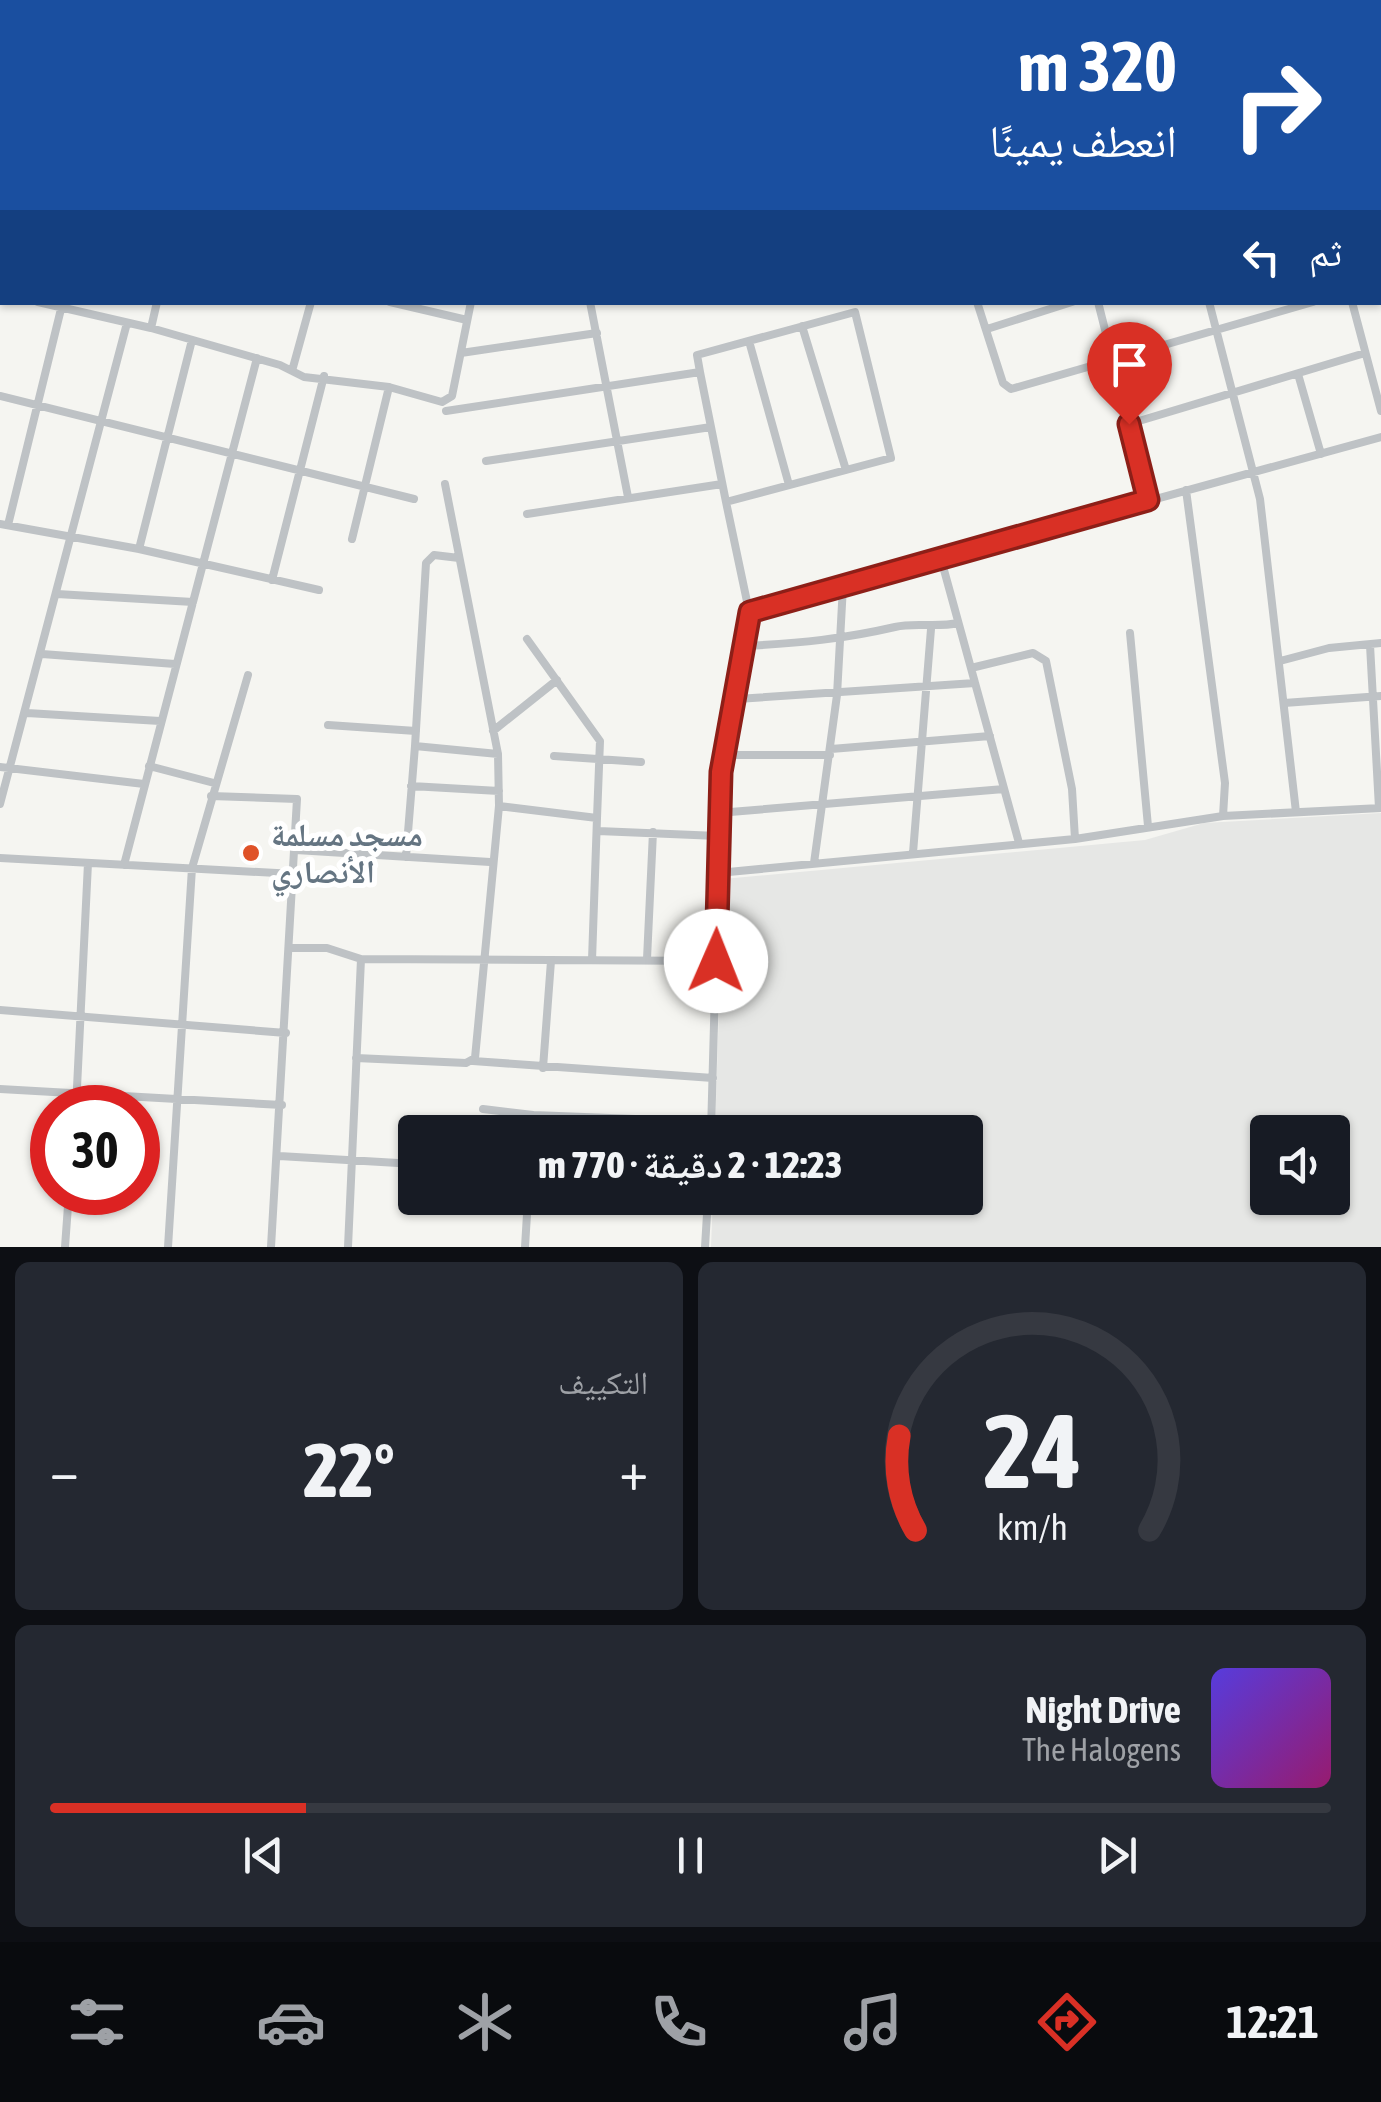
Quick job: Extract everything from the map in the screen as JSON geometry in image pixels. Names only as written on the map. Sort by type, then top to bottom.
[{"type":"street","points":[[48,305],[257,358],[304,377],[324,376],[448,401],[470,305]]},
{"type":"street","points":[[150,328],[155,305]]},
{"type":"street","points":[[292,371],[310,305]]},
{"type":"street","points":[[591,305],[628,497]]},
{"type":"street","points":[[977,305],[1001,379],[1009,389],[1304,305]]},
{"type":"street","points":[[987,329],[1063,305]]},
{"type":"street","points":[[1099,305],[1148,500]]},
{"type":"street","points":[[1209,305],[1255,472],[1296,812]]},
{"type":"street","points":[[1353,305],[1381,411]]},
{"type":"street","points":[[425,306],[467,320]]},
{"type":"street","points":[[61,309],[4,524],[139,549],[318,590]]},
{"type":"street","points":[[712,1115],[718,813],[724,754],[750,612],[722,484],[696,355],[855,312],[891,458],[726,502]]},
{"type":"street","points":[[0,804],[126,323]]},
{"type":"street","points":[[802,326],[846,470]]},
{"type":"street","points":[[460,353],[596,333]]},
{"type":"street","points":[[139,549],[192,340]]},
{"type":"street","points":[[749,341],[789,485]]},
{"type":"street","points":[[1129,424],[1365,353]]},
{"type":"street","points":[[124,865],[257,358]]},
{"type":"street","points":[[446,411],[700,372]]},
{"type":"street","points":[[1298,374],[1321,454]]},
{"type":"street","points":[[272,580],[324,376]]},
{"type":"street","points":[[352,539],[389,387]]},
{"type":"street","points":[[0,396],[414,500]]},
{"type":"street","points":[[486,461],[711,427]]},
{"type":"street","points":[[750,612],[1381,438]]},
{"type":"street","points":[[445,484],[498,754],[499,806],[490,862],[493,895],[477,1050],[471,1061]]},
{"type":"street","points":[[527,514],[722,484]]},
{"type":"street","points":[[1186,490],[1225,783],[1223,816]]},
{"type":"street","points":[[406,857],[426,563],[434,555],[459,558]]},
{"type":"street","points":[[941,559],[1019,843]]},
{"type":"street","points":[[814,863],[837,695],[843,586]]},
{"type":"street","points":[[57,594],[193,602]]},
{"type":"street","points":[[746,646],[839,640],[902,626],[931,629],[958,622]]},
{"type":"street","points":[[914,853],[931,629]]},
{"type":"street","points":[[1130,633],[1148,826]]},
{"type":"street","points":[[527,639],[600,741],[592,960]]},
{"type":"street","points":[[1280,661],[1329,648],[1381,643]]},
{"type":"street","points":[[718,873],[1076,838],[1223,816],[1380,808],[1378,696],[1370,645]]},
{"type":"street","points":[[42,654],[175,664]]},
{"type":"street","points":[[971,668],[1032,654],[1046,661],[1067,757],[1076,838]]},
{"type":"street","points":[[168,1247],[192,868],[248,675]]},
{"type":"street","points":[[493,731],[557,680]]},
{"type":"street","points":[[736,700],[975,683]]},
{"type":"street","points":[[1284,703],[1378,696]]},
{"type":"street","points":[[26,713],[160,721]]},
{"type":"street","points":[[328,725],[416,731]]},
{"type":"street","points":[[724,754],[831,752],[990,736]]},
{"type":"street","points":[[415,746],[498,754]]},
{"type":"street","points":[[554,756],[641,762]]},
{"type":"street","points":[[148,766],[214,783]]},
{"type":"street","points":[[0,767],[144,784]]},
{"type":"street","points":[[411,786],[499,791]]},
{"type":"street","points":[[718,813],[1004,789]]},
{"type":"street","points":[[211,796],[297,799],[292,948],[271,1247]]},
{"type":"street","points":[[499,806],[597,818]]},
{"type":"street","points":[[598,831],[718,836]]},
{"type":"street","points":[[647,959],[652,832]]},
{"type":"street","points":[[296,850],[490,862]]},
{"type":"street","points":[[0,858],[295,874]]},
{"type":"street","points":[[77,1085],[88,863]]},
{"type":"street","points":[[292,948],[327,948],[361,959],[716,961]]},
{"type":"street","points":[[348,1247],[361,959]]},
{"type":"street","points":[[543,1068],[552,961]]},
{"type":"street","points":[[0,1010],[286,1033]]},
{"type":"street","points":[[356,1058],[471,1061],[712,1078]]},
{"type":"street","points":[[0,1088],[30,1090]]},
{"type":"street","points":[[160,1095],[282,1105]]},
{"type":"street","points":[[483,1109],[555,1115]]},
{"type":"street","points":[[279,1156],[398,1163]]},
{"type":"street","points":[[65,1247],[67,1215]]},
{"type":"street","points":[[525,1247],[527,1215]]},
{"type":"street","points":[[705,1247],[707,1215]]},
{"type":"shaded area","points":[[1381,813],[1381,1247],[711,1247],[712,1215],[983,1215],[983,1115],[716,1115],[723,879],[1145,840],[1204,823]]},
{"type":"place","name":"مسجد مسلمة الأنصاري","points":[[251,853]]},
{"type":"route","points":[[716,961],[721,772],[750,612],[1148,500],[1129,424]]}]
